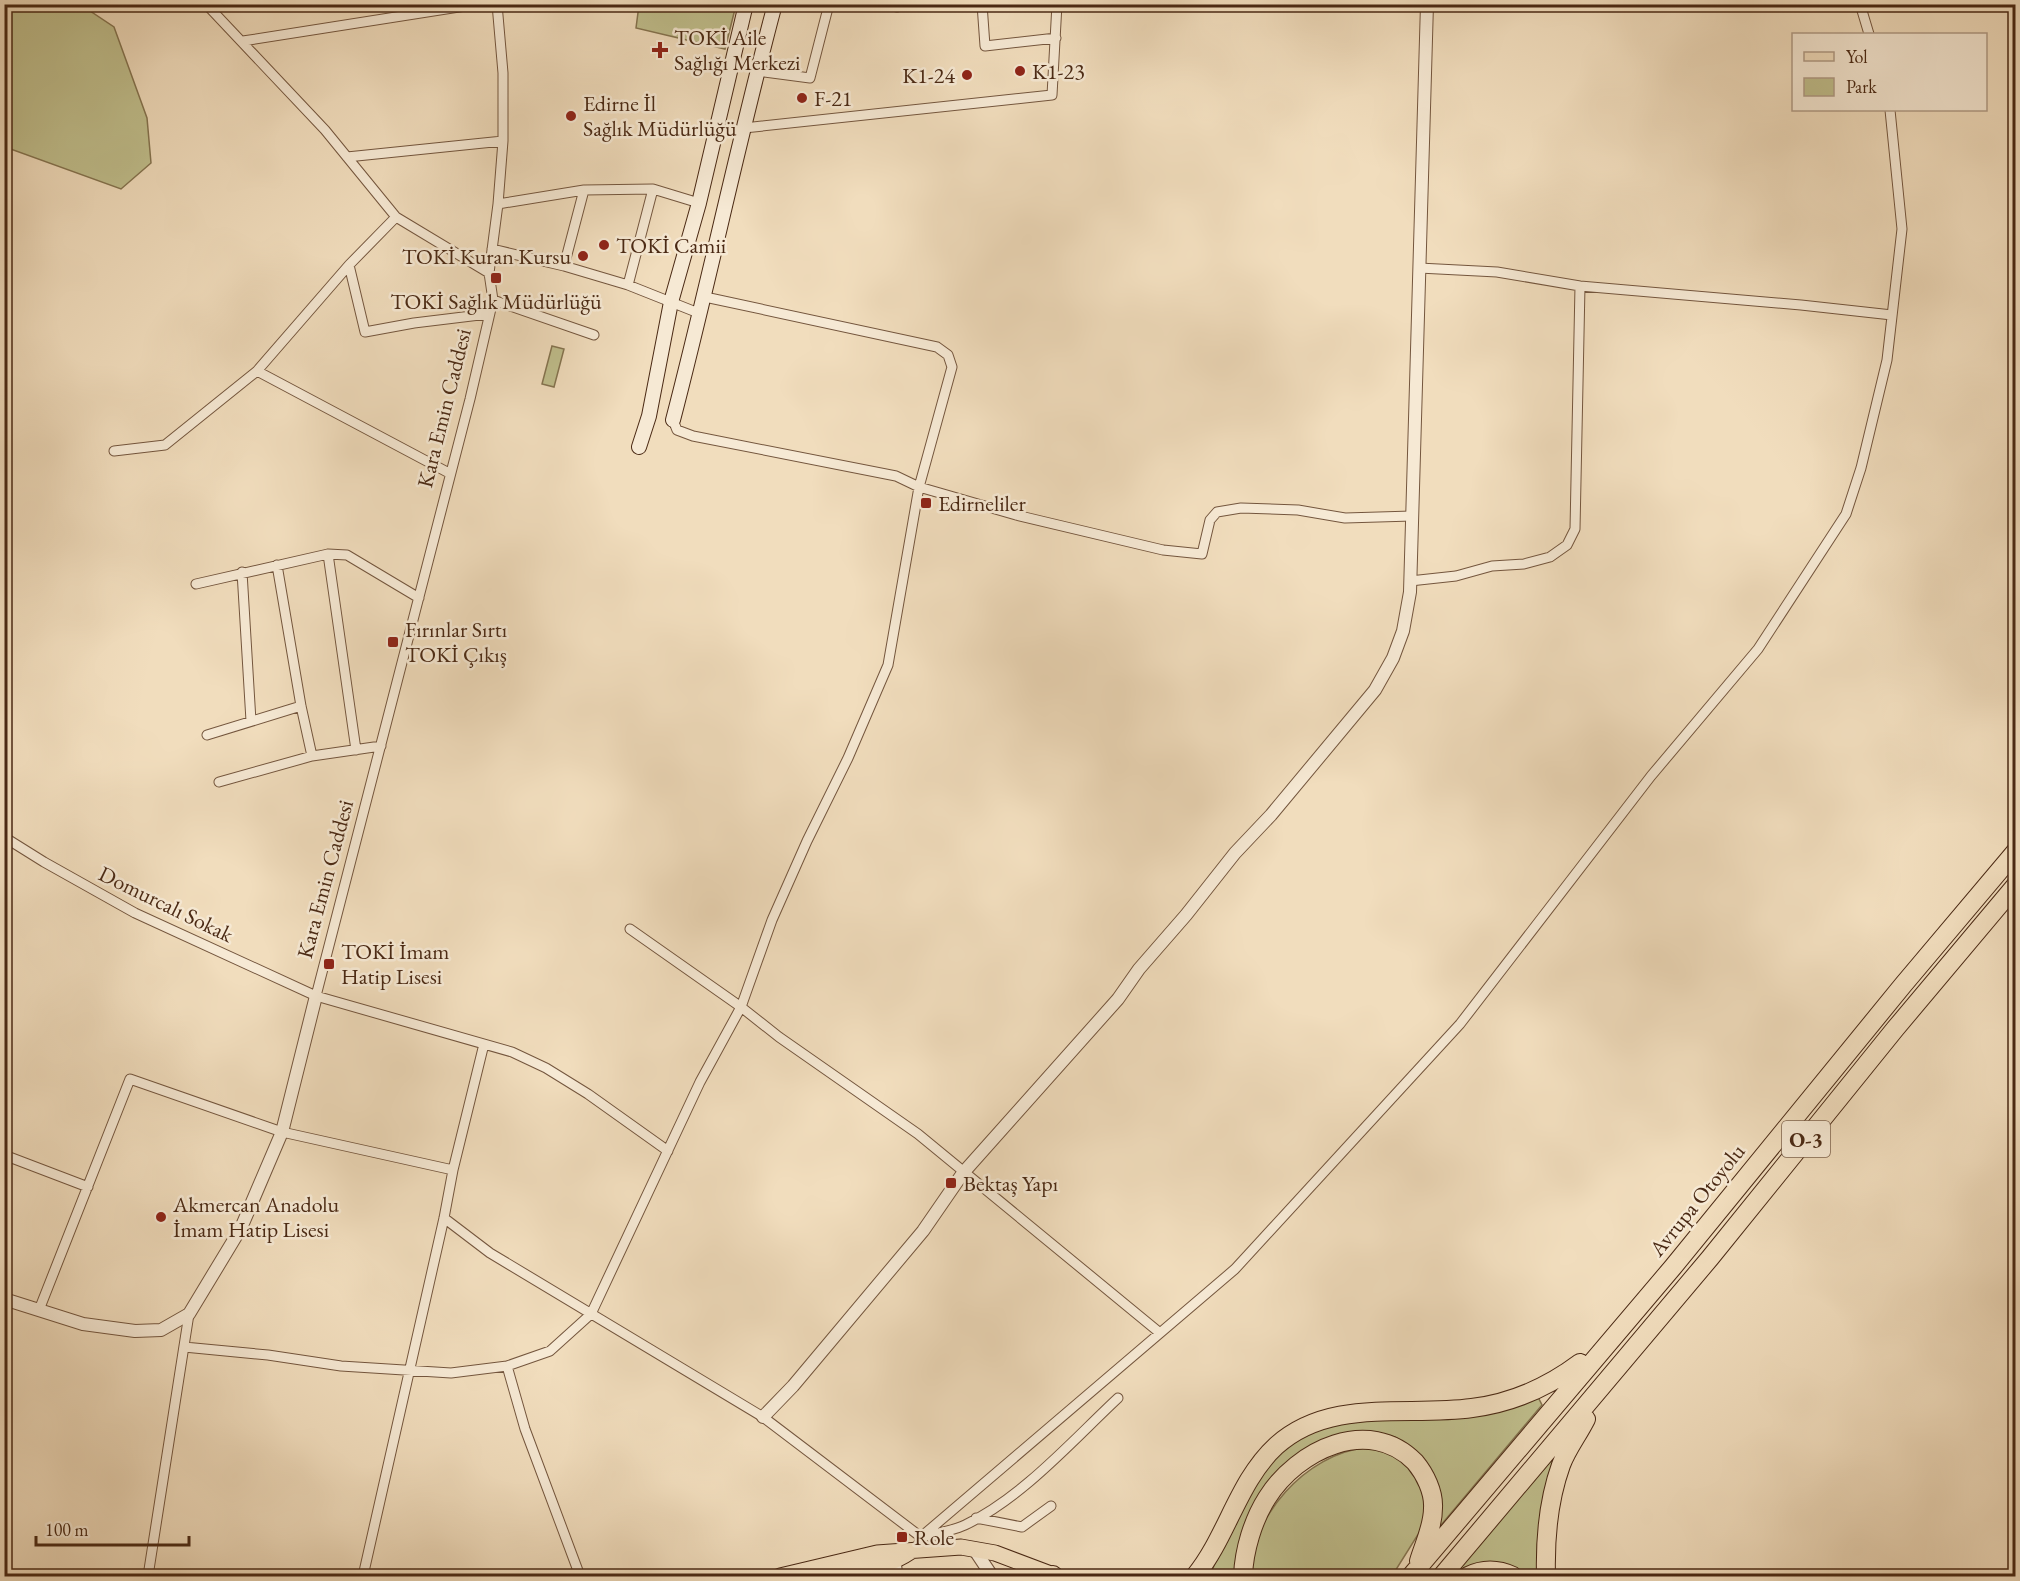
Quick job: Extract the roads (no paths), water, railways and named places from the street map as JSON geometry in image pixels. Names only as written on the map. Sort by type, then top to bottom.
[{"type":"highway","name":"Avrupa Otoyolu","points":[[1413,1574],[1673,1267],[1903,985],[2016,851]]},
{"type":"highway","name":"Avrupa Otoyolu","points":[[1442,1576],[1597,1393],[2016,885]]},
{"type":"highway","points":[[1206,1576],[1213,1551],[1251,1477],[1277,1445],[1296,1432],[1319,1421],[1357,1412],[1453,1410],[1495,1404],[1548,1385],[1612,1337]]},
{"type":"highway","points":[[1546,1576],[1547,1531],[1556,1482],[1569,1448],[1591,1410],[1597,1393]]},
{"type":"highway","points":[[1243,1576],[1246,1554],[1258,1515],[1267,1498],[1284,1476],[1314,1454],[1327,1448],[1368,1438],[1387,1443],[1409,1456],[1419,1467],[1432,1494],[1434,1507],[1431,1522],[1413,1574]]},
{"type":"highway","points":[[1195,1576],[1213,1551]]},
{"type":"highway","points":[[1468,1576],[1492,1570],[1513,1576]]},
{"type":"main road","points":[[639,447],[649,416],[671,302],[699,203],[746,4]]},
{"type":"main road","points":[[673,420],[701,314],[775,4]]},
{"type":"main road","points":[[837,1576],[897,1569],[915,1547]]},
{"type":"main road","points":[[780,1576],[877,1553],[915,1547],[974,1549],[995,1553],[1054,1576]]},
{"type":"street","points":[[207,4],[347,157],[396,217],[489,273]]},
{"type":"street","points":[[243,41],[478,4]]},
{"type":"street","name":"Kara Emin Caddesi","points":[[4,1299],[83,1324],[135,1331],[161,1330],[189,1314],[241,1228],[282,1132],[470,399],[493,300],[489,273],[503,141],[503,73],[497,4]]},
{"type":"street","points":[[757,72],[810,78],[828,4]]},
{"type":"street","points":[[982,4],[985,46],[1056,38]]},
{"type":"street","points":[[744,128],[1052,95],[1057,4]]},
{"type":"street","points":[[763,1417],[793,1386],[924,1231],[963,1173],[1118,999],[1139,969],[1235,853],[1271,815],[1375,690],[1393,658],[1403,631],[1410,581],[1427,4]]},
{"type":"street","points":[[1860,4],[1869,33]]},
{"type":"street","points":[[915,1547],[1235,1269],[1460,1024],[1651,776],[1758,649],[1846,514],[1861,468],[1887,360],[1902,229],[1890,111]]},
{"type":"street","points":[[347,157],[503,141]]},
{"type":"street","points":[[498,204],[584,190],[653,189],[699,203]]},
{"type":"street","points":[[628,285],[653,189]]},
{"type":"street","points":[[564,266],[584,190]]},
{"type":"street","points":[[114,451],[165,445],[257,371],[349,265],[396,217]]},
{"type":"street","points":[[492,249],[564,266],[628,285],[701,314]]},
{"type":"street","points":[[349,265],[365,332],[414,323],[488,314]]},
{"type":"street","points":[[1419,268],[1497,272],[1580,286],[1892,315]]},
{"type":"street","points":[[1410,581],[1456,576],[1492,566],[1524,564],[1550,557],[1567,545],[1575,529],[1580,286]]},
{"type":"street","points":[[184,1347],[268,1355],[341,1366],[451,1373],[507,1366],[550,1351],[591,1314],[700,1082],[741,1007],[772,920],[807,841],[849,758],[888,665],[919,487],[952,368],[948,355],[937,347],[705,297]]},
{"type":"street","points":[[493,300],[594,335]]},
{"type":"street","points":[[257,371],[450,473]]},
{"type":"street","points":[[673,420],[677,430],[693,436],[896,476],[919,487],[1016,515],[1163,550],[1202,554],[1210,520],[1217,512],[1241,508],[1298,510],[1345,518],[1412,516]]},
{"type":"street","points":[[328,554],[356,750]]},
{"type":"street","points":[[196,584],[328,554],[347,555],[419,598]]},
{"type":"street","points":[[277,565],[300,706],[312,756]]},
{"type":"street","points":[[242,572],[251,721]]},
{"type":"street","points":[[207,735],[300,706]]},
{"type":"street","points":[[219,782],[312,756],[381,746]]},
{"type":"street","name":"Domurcalı Sokak","points":[[4,837],[135,914],[316,996],[512,1052],[546,1068],[588,1094],[668,1151]]},
{"type":"street","points":[[630,929],[918,1134],[1160,1333]]},
{"type":"street","points":[[363,1576],[453,1170],[484,1044]]},
{"type":"street","points":[[39,1310],[130,1079],[282,1132],[453,1170]]},
{"type":"street","points":[[4,1155],[88,1187]]},
{"type":"street","points":[[444,1218],[490,1253],[763,1417],[915,1547]]},
{"type":"street","points":[[148,1576],[189,1314]]},
{"type":"street","points":[[507,1366],[525,1429],[580,1576]]},
{"type":"street","points":[[915,1547],[964,1525],[1008,1498],[1118,1398]]},
{"type":"street","points":[[976,1518],[1022,1527],[1051,1506]]},
{"type":"street","points":[[974,1549],[992,1576]]},
{"type":"place","name":"TOKİ Aile Sağlığı Merkezi","points":[[660,50]]},
{"type":"place","name":"K1-23","points":[[1020,71]]},
{"type":"place","name":"K1-24","points":[[967,75]]},
{"type":"place","name":"F-21","points":[[802,98]]},
{"type":"place","name":"Edirne İl Sağlık Müdürlüğü","points":[[571,116]]},
{"type":"place","name":"TOKİ Camii","points":[[604,245]]},
{"type":"place","name":"TOKİ Kuran Kursu","points":[[583,256]]},
{"type":"place","name":"TOKİ Sağlık Müdürlüğü","points":[[496,278]]},
{"type":"place","name":"Edirneliler","points":[[926,503]]},
{"type":"place","name":"Fırınlar Sırtı TOKİ Çıkış","points":[[393,642]]},
{"type":"place","name":"TOKİ İmam Hatip Lisesi","points":[[329,964]]},
{"type":"place","name":"Bektaş Yapı","points":[[951,1183]]},
{"type":"place","name":"Akmercan Anadolu İmam Hatip Lisesi","points":[[161,1217]]},
{"type":"place","name":"Role","points":[[902,1537]]}]
